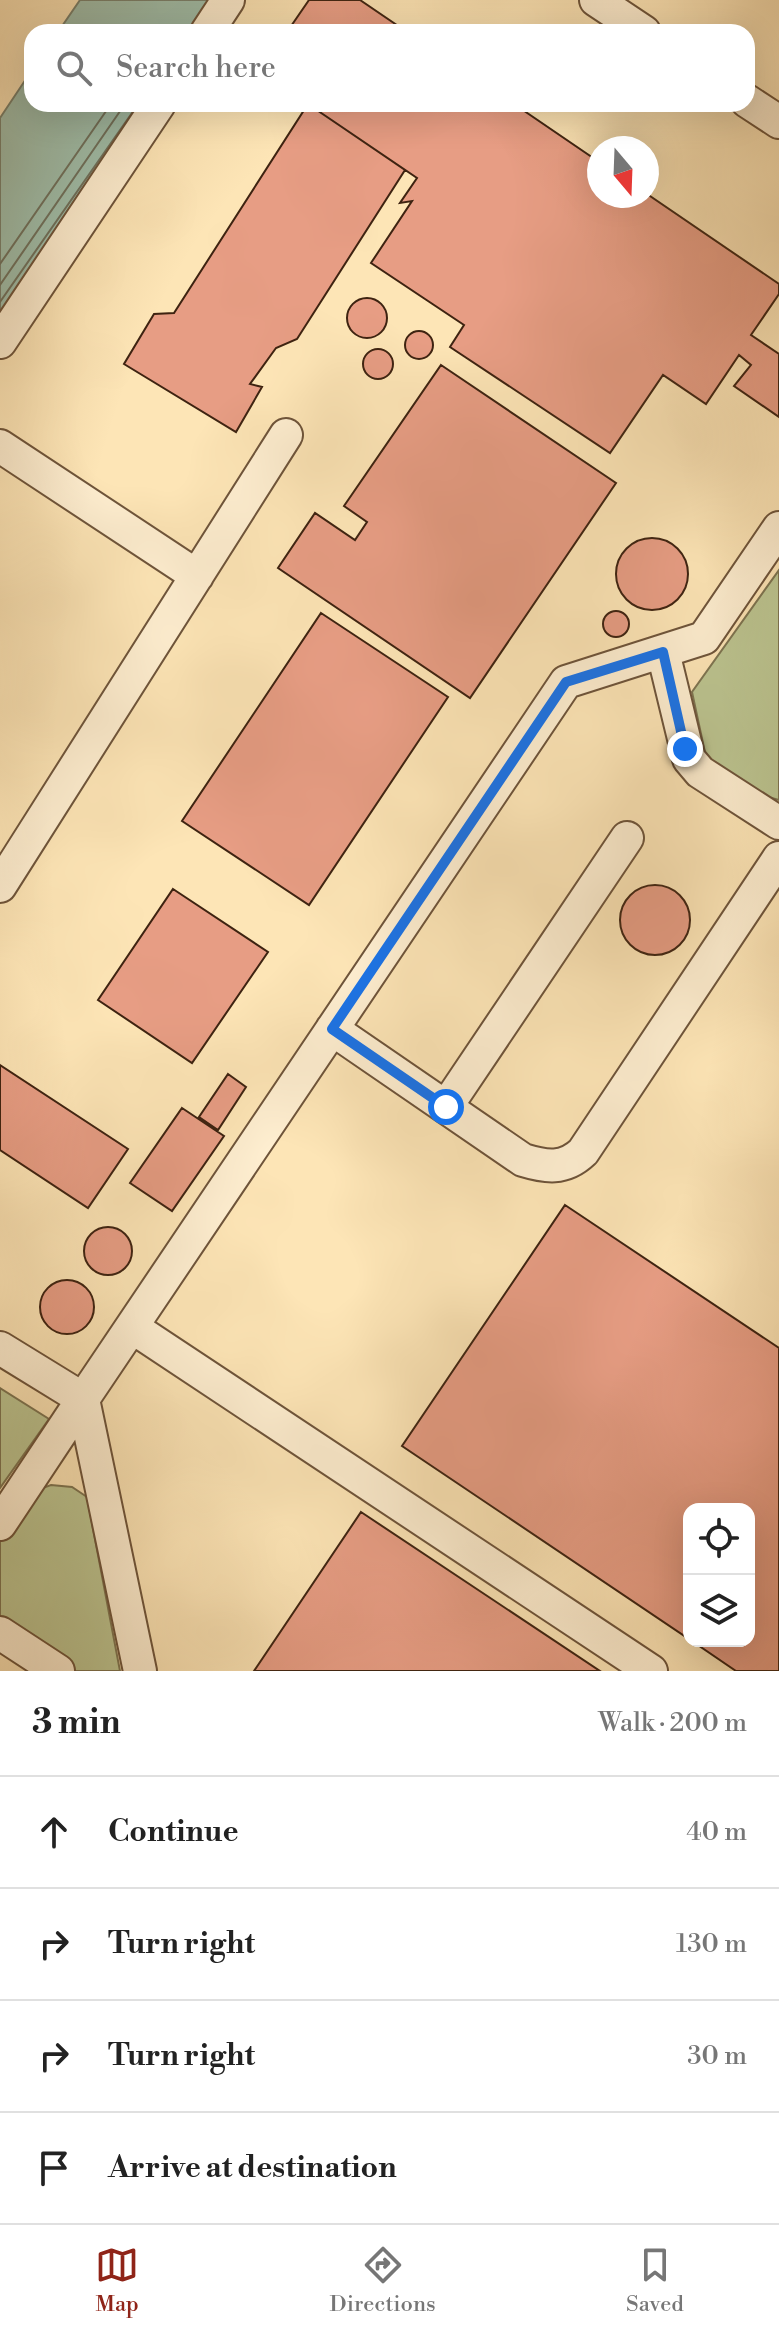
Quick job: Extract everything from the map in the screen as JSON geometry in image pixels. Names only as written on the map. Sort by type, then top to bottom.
[{"type":"lane","points":[[212,24],[228,0]]},
{"type":"lane","points":[[596,0],[632,24]]},
{"type":"lane","points":[[755,106],[779,122]]},
{"type":"lane","points":[[0,342],[154,112]]},
{"type":"lane","points":[[0,886],[286,435]]},
{"type":"lane","points":[[0,446],[197,576]]},
{"type":"lane","points":[[0,1524],[566,682],[704,638],[779,528]]},
{"type":"lane","points":[[663,652],[689,759],[700,772],[779,823]]},
{"type":"lane","points":[[446,1107],[627,838]]},
{"type":"lane","points":[[332,1029],[523,1160],[544,1166],[571,1163],[583,1152],[779,858]]},
{"type":"lane","points":[[132,1327],[651,1671]]},
{"type":"lane","points":[[0,1348],[83,1399],[140,1671]]},
{"type":"lane","points":[[0,1633],[58,1671]]},
{"type":"green space","points":[[779,570],[779,800],[765,796],[706,757],[692,692]]},
{"type":"green space","points":[[0,1388],[49,1419],[0,1488]]},
{"type":"green space","points":[[51,1485],[72,1487],[87,1497],[120,1671],[74,1671],[0,1621],[0,1537],[37,1490]]},
{"type":"water","points":[[80,0],[219,0],[202,24],[64,24]]},
{"type":"water","points":[[24,82],[24,112],[141,112],[0,316],[0,118]]},
{"type":"building","points":[[309,0],[360,0],[395,24],[292,24]]},
{"type":"building","points":[[303,112],[320,112],[405,170],[297,339],[276,348],[250,384],[262,387],[236,432],[124,364],[154,314],[174,313]]},
{"type":"building","points":[[320,112],[526,112],[587,154],[587,208],[659,208],[659,202],[779,284],[779,294],[751,335],[779,354],[779,417],[734,386],[751,365],[739,355],[706,404],[663,375],[610,453],[450,347],[464,325],[371,263],[412,201],[400,203],[417,178]]},
{"type":"building","points":[[367,298],[381,304],[387,318],[381,332],[367,338],[353,332],[347,318],[353,304]]},
{"type":"building","points":[[419,331],[429,335],[433,345],[429,355],[419,359],[409,355],[405,345],[409,335]]},
{"type":"building","points":[[378,349],[384,350],[392,358],[392,370],[384,378],[378,379],[372,378],[364,370],[363,364],[364,358],[372,350]]},
{"type":"building","points":[[441,365],[616,483],[470,698],[278,568],[315,513],[355,540],[367,522],[344,506]]},
{"type":"building","points":[[652,538],[672,544],[682,554],[688,574],[682,594],[672,604],[652,610],[632,604],[622,594],[616,574],[622,554],[632,544]]},
{"type":"building","points":[[616,611],[625,615],[629,624],[625,633],[616,637],[607,633],[603,624],[607,615]]},
{"type":"building","points":[[321,613],[448,697],[309,905],[182,821]]},
{"type":"building","points":[[655,885],[680,895],[690,920],[680,945],[655,955],[630,945],[620,920],[630,895]]},
{"type":"building","points":[[173,889],[268,952],[192,1063],[98,1000]]},
{"type":"building","points":[[0,1065],[128,1149],[88,1208],[0,1150]]},
{"type":"building","points":[[228,1074],[246,1087],[218,1130],[199,1117]]},
{"type":"building","points":[[182,1108],[224,1136],[172,1211],[130,1183]]},
{"type":"building","points":[[565,1205],[779,1348],[779,1671],[736,1671],[701,1647],[755,1647],[755,1503],[683,1503],[683,1635],[402,1446]]},
{"type":"building","points":[[108,1227],[125,1234],[132,1251],[125,1268],[108,1275],[91,1268],[84,1251],[91,1234]]},
{"type":"building","points":[[67,1280],[86,1288],[94,1307],[86,1326],[67,1334],[48,1326],[40,1307],[48,1288]]},
{"type":"building","points":[[361,1512],[600,1671],[254,1671]]},
{"type":"route","points":[[446,1107],[332,1029],[566,682],[663,652],[685,749]]}]
